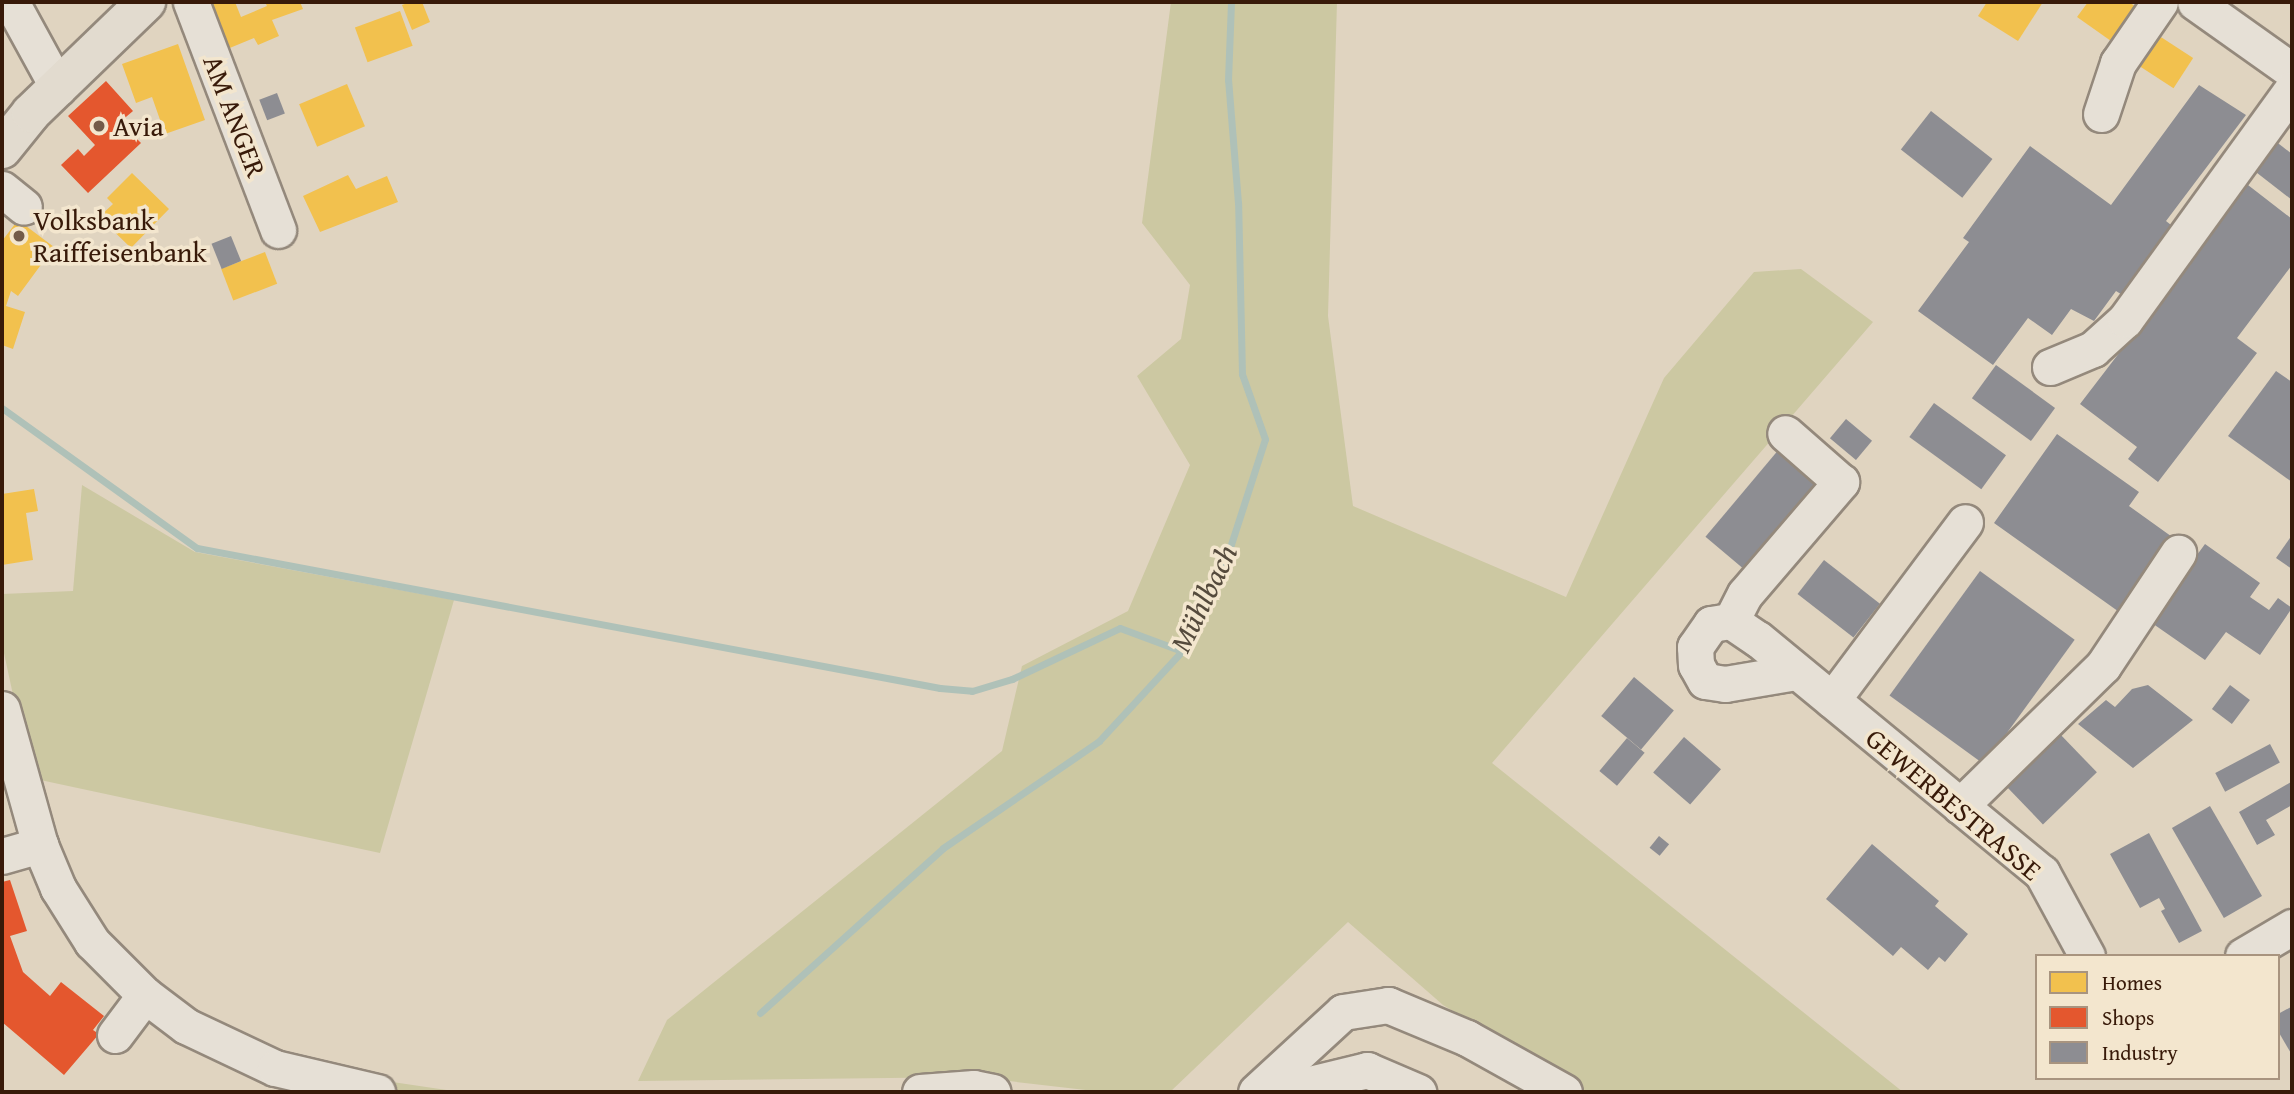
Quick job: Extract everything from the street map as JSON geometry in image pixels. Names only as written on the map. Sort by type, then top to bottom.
[{"type":"main road","points":[[2,149],[58,88],[146,2]]},
{"type":"street","points":[[11,2],[58,88]]},
{"type":"street","name":"AM ANGER","points":[[191,2],[278,230]]},
{"type":"street","points":[[2101,114],[2118,63],[2160,2]]},
{"type":"street","points":[[2195,2],[2292,71]]},
{"type":"street","points":[[2050,367],[2093,349],[2126,320],[2292,89]]},
{"type":"street","points":[[1785,433],[1842,482],[1745,594],[1731,621],[1711,624],[1695,647],[1696,665],[1705,681],[1725,684],[1796,673]]},
{"type":"street","points":[[1832,700],[1965,522]]},
{"type":"street","points":[[1960,806],[2102,666],[2178,553]]},
{"type":"street","name":"GEWERBESTRASSE","points":[[1731,621],[1832,700],[2042,873],[2086,954]]},
{"type":"street","points":[[2,709],[40,845],[58,888],[92,942],[145,995],[186,1026],[270,1080],[377,1092]]},
{"type":"street","points":[[2,856],[40,845]]},
{"type":"street","points":[[2246,954],[2292,927]]},
{"type":"street","points":[[115,1035],[145,995]]},
{"type":"street","points":[[1256,1092],[1343,1012],[1388,1005],[1467,1038],[1564,1092]]},
{"type":"street","points":[[1277,1092],[1367,1070],[1418,1092]]},
{"type":"street","points":[[920,1092],[974,1088],[993,1092]]},
{"type":"shaded area","points":[[1171,2],[1337,2],[1328,316],[1353,506],[1566,597],[1664,378],[1754,272],[1801,269],[1873,322],[1492,763],[1903,1092],[1588,1092],[1443,1005],[1348,922],[1170,1092],[1103,1092],[974,1077],[638,1081],[667,1020],[1002,751],[1022,666],[1128,611],[1190,465],[1137,376],[1181,339],[1190,285],[1142,223]]},
{"type":"shaded area","points":[[82,485],[195,552],[454,600],[380,853],[31,778],[2,644],[2,594],[73,591]]},
{"type":"shaded area","points":[[325,1072],[460,1092],[317,1092]]},
{"type":"building: Homes","points":[[204,2],[235,2],[241,17],[267,6],[265,2],[300,2],[303,9],[272,20],[279,36],[258,45],[254,38],[220,52]]},
{"type":"building: Homes","points":[[422,2],[430,22],[412,30],[402,5]]},
{"type":"building: Homes","points":[[1987,2],[2043,2],[2018,41],[1978,16]]},
{"type":"building: Homes","points":[[2088,2],[2129,2],[2136,7],[2111,41],[2077,17]]},
{"type":"building: Homes","points":[[400,11],[413,46],[368,62],[355,27]]},
{"type":"building: Homes","points":[[2147,28],[2193,58],[2174,88],[2127,58]]},
{"type":"building: Homes","points":[[178,44],[205,120],[165,134],[152,97],[136,103],[122,64]]},
{"type":"building: Homes","points":[[347,84],[365,126],[317,147],[299,104]]},
{"type":"building: Homes","points":[[132,173],[169,209],[131,248],[99,217],[113,204],[107,198]]},
{"type":"building: Homes","points":[[348,175],[356,189],[387,176],[398,202],[320,232],[303,196]]},
{"type":"building: Homes","points":[[18,220],[54,247],[18,296],[11,291],[6,306],[25,312],[13,349],[2,345],[2,241]]},
{"type":"building: Homes","points":[[265,252],[277,284],[233,301],[221,269]]},
{"type":"building: Homes","points":[[34,489],[38,511],[26,513],[33,560],[2,565],[2,494]]},
{"type":"building: Shops","points":[[106,81],[133,111],[120,122],[141,143],[88,193],[61,165],[78,149],[84,156],[95,145],[68,116]]},
{"type":"building: Shops","points":[[10,880],[27,931],[10,936],[23,972],[50,996],[61,982],[104,1016],[93,1030],[99,1034],[64,1075],[2,1022],[2,882]]},
{"type":"building: Industry","points":[[2199,85],[2246,115],[2166,221],[2176,229],[2124,296],[2116,291],[2094,321],[2071,309],[2052,335],[2028,318],[1993,365],[1918,311],[1969,242],[1963,238],[2030,146],[2111,205]]},
{"type":"building: Industry","points":[[277,93],[285,114],[267,120],[259,100]]},
{"type":"building: Industry","points":[[1931,111],[1992,159],[1962,198],[1901,150]]},
{"type":"building: Industry","points":[[2274,140],[2292,154],[2292,200],[2252,169]]},
{"type":"building: Industry","points":[[2248,185],[2292,219],[2292,265],[2237,338],[2257,353],[2158,482],[2128,459],[2137,447],[2080,404]]},
{"type":"building: Industry","points":[[231,236],[241,261],[222,269],[212,244]]},
{"type":"building: Industry","points":[[1996,365],[2055,408],[2031,441],[1972,398]]},
{"type":"building: Industry","points":[[2276,371],[2292,382],[2292,482],[2228,436]]},
{"type":"building: Industry","points":[[1934,403],[2006,455],[1981,489],[1909,437]]},
{"type":"building: Industry","points":[[1846,419],[1872,441],[1856,460],[1830,438]]},
{"type":"building: Industry","points":[[2057,434],[2139,492],[2129,506],[2175,539],[2122,614],[1994,523]]},
{"type":"building: Industry","points":[[1780,448],[1827,488],[1753,577],[1705,537]]},
{"type":"building: Industry","points":[[2292,535],[2292,569],[2276,558]]},
{"type":"building: Industry","points":[[2205,544],[2260,583],[2250,597],[2269,610],[2278,598],[2292,608],[2260,655],[2226,632],[2205,660],[2149,621]]},
{"type":"building: Industry","points":[[1824,560],[1880,604],[1853,638],[1798,594]]},
{"type":"building: Industry","points":[[1980,571],[2075,640],[1984,764],[1889,696]]},
{"type":"building: Industry","points":[[1634,677],[1674,710],[1641,749],[1601,716]]},
{"type":"building: Industry","points":[[2148,685],[2193,720],[2133,768],[2078,724],[2106,700],[2115,707],[2132,689]]},
{"type":"building: Industry","points":[[2230,685],[2250,700],[2232,724],[2212,709]]},
{"type":"building: Industry","points":[[2058,732],[2097,772],[2043,824],[2004,784]]},
{"type":"building: Industry","points":[[1684,737],[1721,769],[1690,805],[1653,772]]},
{"type":"building: Industry","points":[[1627,738],[1645,753],[1617,786],[1599,771]]},
{"type":"building: Industry","points":[[2270,744],[2280,763],[2225,792],[2215,773]]},
{"type":"building: Industry","points":[[2291,782],[2292,805],[2266,820],[2275,835],[2257,845],[2239,812]]},
{"type":"building: Industry","points":[[2210,806],[2262,896],[2224,918],[2172,828]]},
{"type":"building: Industry","points":[[2149,833],[2202,931],[2179,943],[2161,911],[2165,909],[2159,898],[2140,908],[2110,854]]},
{"type":"building: Industry","points":[[1659,836],[1669,844],[1660,856],[1650,848]]},
{"type":"building: Industry","points":[[1872,844],[1939,901],[1935,906],[1968,934],[1945,962],[1939,957],[1928,970],[1901,947],[1893,956],[1826,899]]},
{"type":"building: Industry","points":[[2291,1007],[2292,1055],[2280,1034],[2280,1013]]},
{"type":"waterway","name":"Mühlbach","points":[[760,1013],[943,848],[1099,741],[1182,651],[1224,566],[1265,439],[1242,374],[1238,203],[1228,80],[1231,2]]},
{"type":"waterway","points":[[2,408],[197,548],[940,688],[972,691],[1012,679],[1120,628],[1182,651]]},
{"type":"place","name":"Avia","points":[[99,126]]},
{"type":"place","name":"Volksbank Raiffeisenbank","points":[[19,236]]}]
